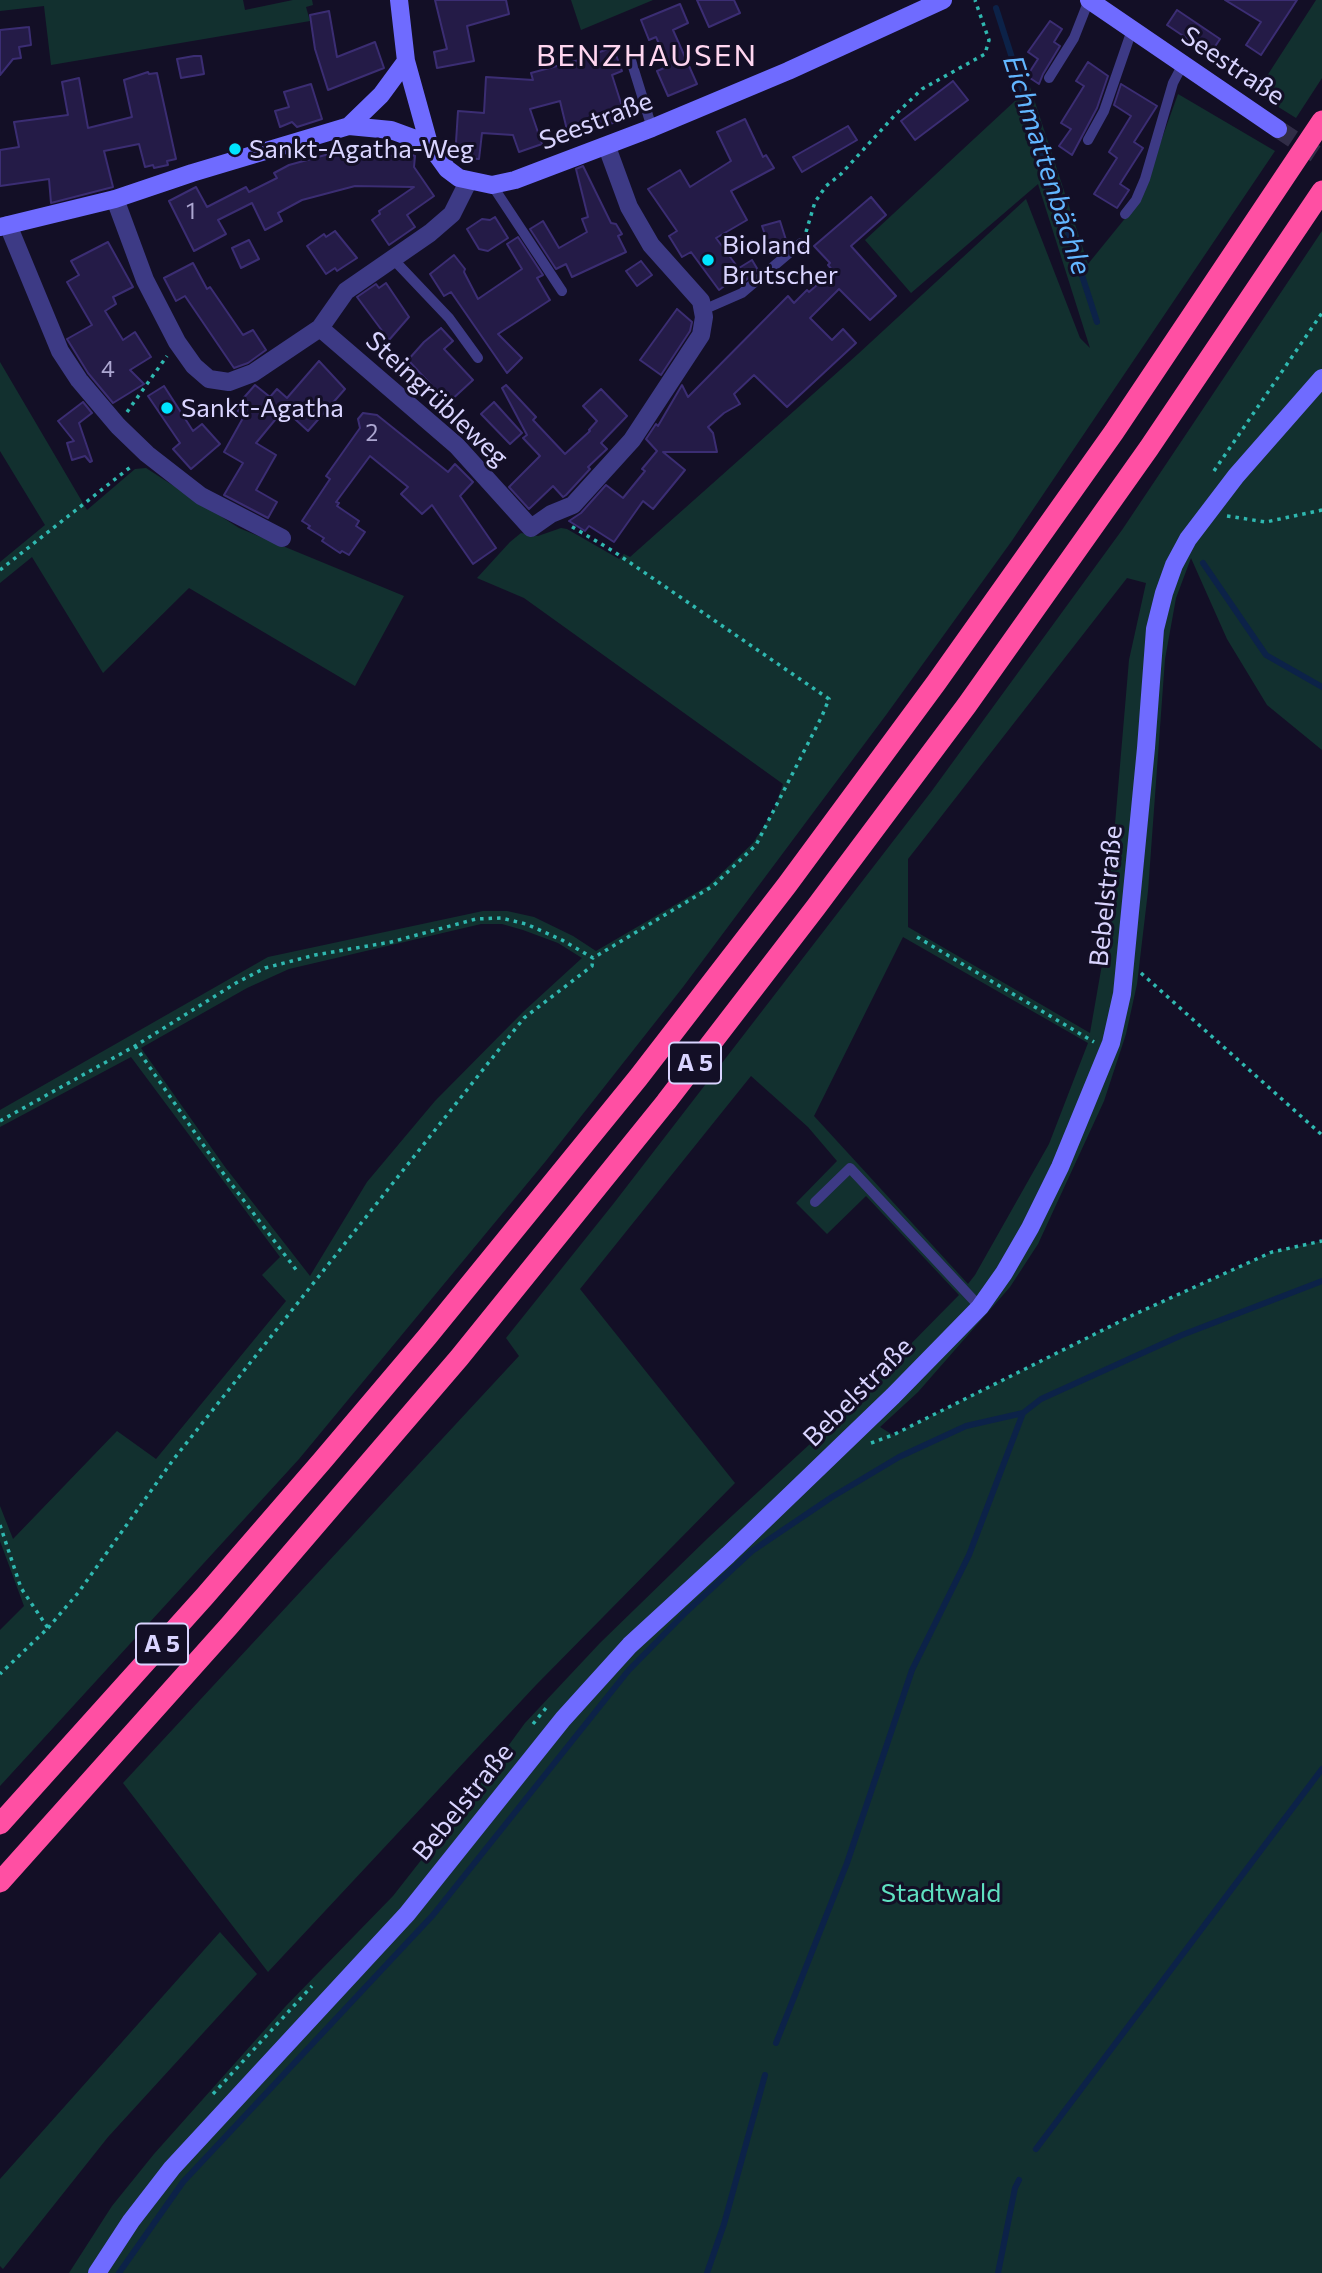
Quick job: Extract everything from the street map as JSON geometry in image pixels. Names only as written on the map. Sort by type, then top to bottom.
[{"type":"highway","name":"A 5","points":[[0,1824],[205,1596],[339,1441],[638,1078],[787,885],[936,683],[1152,376],[1322,121]]},
{"type":"highway","name":"A 5","points":[[0,1882],[229,1626],[460,1358],[666,1102],[967,705],[1149,448],[1322,191]]},
{"type":"street","points":[[115,199],[145,280],[177,342],[194,366],[209,379],[229,382],[253,373],[320,328],[346,291],[452,214],[468,182],[447,169],[429,144],[406,61],[399,0]]},
{"type":"street","name":"Seestraße","points":[[468,182],[492,185],[515,180],[607,147],[788,71],[943,0]]},
{"type":"street","name":"Seestraße","points":[[1089,0],[1278,129]]},
{"type":"street","points":[[349,126],[381,95],[406,61]]},
{"type":"street","points":[[282,538],[201,496],[147,454],[118,426],[79,380],[60,352],[4,226],[115,199],[349,126],[391,130],[429,144]]},
{"type":"street","points":[[607,147],[629,207],[651,245],[701,301],[703,310]]},
{"type":"street","name":"Steingrübleweg","points":[[320,328],[457,446],[531,528],[551,514],[573,505],[632,440],[701,335],[703,310]]},
{"type":"street","name":"Bebelstraße","points":[[97,2273],[131,2221],[173,2168],[407,1914],[563,1719],[630,1645],[821,1467],[980,1307],[1004,1273],[1030,1228],[1065,1155],[1122,994],[1155,629],[1164,593],[1174,565],[1188,539],[1236,476],[1322,378]]},
{"type":"lane","points":[[1049,78],[1074,38],[1089,0]]},
{"type":"lane","points":[[1088,140],[1104,111],[1132,30]]},
{"type":"lane","points":[[630,57],[653,128]]},
{"type":"lane","points":[[1125,214],[1136,200],[1145,179],[1173,83],[1183,64]]},
{"type":"lane","points":[[492,185],[562,290]]},
{"type":"lane","points":[[703,310],[742,293],[801,243]]},
{"type":"lane","points":[[393,259],[449,318],[478,358]]},
{"type":"lane","points":[[815,1202],[850,1168],[980,1307]]},
{"type":"path","points":[[801,243],[811,223],[816,202],[826,186],[841,174],[922,89],[985,54],[989,40],[975,0]]},
{"type":"path","points":[[1209,479],[1322,313]]},
{"type":"path","points":[[118,426],[177,342]]},
{"type":"path","points":[[0,570],[147,454]]},
{"type":"path","points":[[1208,513],[1265,522],[1322,510]]},
{"type":"path","points":[[551,514],[613,551],[829,699],[756,845],[713,886],[593,958]]},
{"type":"path","points":[[0,1121],[135,1046],[265,968],[315,955],[391,942],[476,919],[501,918],[526,924],[593,958]]},
{"type":"path","points":[[917,937],[1102,1045],[1090,1054]]},
{"type":"path","points":[[0,1674],[48,1628],[78,1593],[173,1460],[524,1017],[592,967],[593,958]]},
{"type":"path","points":[[1126,961],[1156,983],[1322,1136]]},
{"type":"path","points":[[135,1046],[219,1170],[297,1272]]},
{"type":"path","points":[[868,1444],[893,1435],[1135,1314],[1272,1252],[1322,1241]]},
{"type":"path","points":[[0,1525],[21,1588],[48,1628]]},
{"type":"path","points":[[533,1725],[550,1704]]},
{"type":"path","points":[[210,2098],[320,1979]]},
{"type":"green space","points":[[0,0],[243,0],[245,10],[293,0],[312,0],[313,5],[306,7],[310,21],[51,65],[44,6],[0,11]]},
{"type":"green space","points":[[571,0],[653,0],[581,30]]},
{"type":"green space","points":[[1316,0],[1322,0],[1322,78],[1296,118],[1256,93]]},
{"type":"green space","points":[[1030,87],[1088,264],[1127,216],[1147,180],[1178,94],[1275,151],[1011,542],[683,987],[545,1162],[299,1459],[0,1786],[0,1630],[24,1606],[0,1541],[0,1506],[13,1539],[117,1431],[156,1459],[286,1301],[262,1275],[280,1257],[131,1057],[0,1127],[0,1110],[268,957],[483,911],[507,911],[534,917],[596,951],[709,885],[753,843],[774,810],[783,784],[524,598],[477,578],[521,533],[538,536],[561,528],[567,529],[619,559],[624,554],[630,557],[858,354],[1026,199],[1080,338],[1090,348],[1038,184],[911,293],[865,240]],"holes":[[[481,924],[502,924],[558,943],[582,958],[523,1012],[435,1101],[367,1182],[310,1276],[225,1167],[141,1048],[247,988],[289,969]]]},
{"type":"green space","name":"Stadtwald","points":[[1322,231],[1322,750],[1267,705],[1227,639],[1191,558],[1176,598],[1165,659],[1148,891],[1137,984],[1126,1034],[1104,1101],[1038,1244],[1010,1287],[918,1392],[880,1427],[893,1435],[1135,1314],[1272,1252],[1322,1241],[1322,2273],[69,2273],[112,2206],[154,2154],[285,2007],[393,1896],[525,1723],[600,1643],[708,1538],[836,1420],[959,1295],[866,1196],[827,1234],[796,1203],[837,1161],[808,1127],[751,1076],[580,1289],[735,1483],[536,1685],[268,1972],[123,1783],[519,1356],[506,1338],[614,1203],[931,792],[1122,530]],"holes":[[[1127,578],[1146,583],[1129,660],[1104,953],[1090,1033],[908,927],[908,859]],[[903,937],[1088,1043],[1049,1144],[968,1284],[814,1116]]]},
{"type":"green space","points":[[0,362],[87,510],[135,469],[146,468],[239,528],[404,596],[355,686],[189,588],[103,673],[32,557],[0,583],[0,562],[45,525],[0,451]]},
{"type":"green space","points":[[220,1932],[257,1974],[108,2137],[3,2269],[0,2266],[0,2179]]},
{"type":"building","points":[[435,0],[506,0],[509,14],[467,26],[474,61],[437,68],[434,52],[447,49]]},
{"type":"building","points":[[697,0],[734,0],[740,13],[709,27]]},
{"type":"building","points":[[1225,0],[1297,0],[1261,55],[1246,45],[1261,22]]},
{"type":"building","points":[[680,4],[688,23],[673,30],[697,84],[668,96],[657,71],[669,66],[656,37],[649,40],[641,20]]},
{"type":"building","points":[[1177,10],[1220,39],[1210,54],[1167,25]]},
{"type":"building","points":[[329,11],[337,57],[375,42],[384,68],[328,90],[315,49],[310,15]]},
{"type":"building","points":[[1050,21],[1062,29],[1054,42],[1060,46],[1039,84],[1027,76],[1038,59],[1028,52]]},
{"type":"building","points":[[29,27],[31,45],[19,47],[21,58],[13,59],[0,75],[0,30]]},
{"type":"building","points":[[613,47],[622,71],[612,75],[626,119],[600,127],[599,123],[567,130],[560,101],[530,109],[542,144],[519,152],[513,135],[482,133],[479,159],[455,158],[458,111],[484,113],[486,77],[533,80],[531,73],[579,60]]},
{"type":"building","points":[[201,56],[204,74],[181,78],[177,59]]},
{"type":"building","points":[[1088,62],[1108,76],[1097,108],[1072,155],[1059,146],[1071,129],[1061,123],[1084,86],[1076,81]]},
{"type":"building","points":[[148,72],[157,73],[176,159],[167,161],[168,165],[145,167],[139,144],[104,151],[113,187],[51,203],[49,179],[0,186],[0,150],[19,147],[14,122],[68,115],[62,82],[79,78],[88,128],[132,117],[124,80]]},
{"type":"building","points":[[953,81],[968,100],[915,140],[901,121]]},
{"type":"building","points":[[311,84],[322,119],[297,127],[292,122],[280,127],[275,111],[289,107],[284,92]]},
{"type":"building","points":[[1121,84],[1157,106],[1134,142],[1143,148],[1120,184],[1129,190],[1117,208],[1094,194],[1117,158],[1109,152],[1131,116],[1114,105]]},
{"type":"building","points":[[745,119],[763,157],[766,155],[774,168],[731,191],[747,220],[716,238],[742,273],[719,290],[691,252],[682,257],[669,236],[677,231],[648,189],[680,170],[690,187],[731,161],[717,132]]},
{"type":"building","points":[[848,126],[857,140],[802,172],[793,157]]},
{"type":"building","points":[[366,150],[366,155],[397,156],[397,150],[415,156],[414,167],[434,196],[407,215],[415,227],[389,245],[372,220],[380,214],[379,211],[414,187],[355,186],[302,200],[278,213],[282,221],[265,230],[252,203],[218,220],[226,234],[194,251],[169,201],[196,187],[207,207],[246,187],[249,192],[277,178],[274,173],[289,165],[329,154]]},
{"type":"building","points":[[583,166],[611,223],[616,224],[622,234],[618,236],[626,252],[572,277],[566,264],[556,269],[530,229],[543,221],[559,248],[587,232],[582,219],[588,217],[576,169]]},
{"type":"building","points":[[871,197],[886,215],[851,246],[896,296],[870,320],[839,289],[810,318],[832,340],[843,329],[856,343],[787,407],[754,375],[734,394],[740,404],[708,427],[713,433],[717,452],[663,452],[685,470],[653,509],[643,501],[614,542],[589,526],[585,531],[569,521],[581,513],[606,485],[623,498],[657,451],[646,439],[656,424],[658,426],[682,385],[688,397],[788,296],[794,303],[833,271],[828,265],[830,263],[814,246]]},
{"type":"building","points":[[495,217],[508,238],[488,251],[479,249],[467,229],[482,219],[490,220]]},
{"type":"building","points":[[780,221],[786,240],[769,246],[762,226]]},
{"type":"building","points":[[335,231],[357,258],[337,271],[335,268],[326,274],[307,246],[324,234],[326,237]]},
{"type":"building","points":[[518,237],[543,275],[537,278],[550,300],[498,334],[522,358],[507,373],[451,292],[444,296],[430,274],[454,255],[465,269],[464,272],[478,299],[522,269],[507,244]]},
{"type":"building","points":[[249,240],[259,259],[241,268],[232,248]]},
{"type":"building","points":[[108,242],[133,287],[113,297],[116,304],[105,311],[123,340],[135,332],[151,357],[130,370],[144,384],[113,403],[88,373],[67,339],[92,325],[67,282],[79,275],[71,261]]},
{"type":"building","points":[[752,260],[758,270],[746,280],[739,268]]},
{"type":"building","points":[[641,261],[652,275],[637,286],[626,271]]},
{"type":"building","points":[[193,263],[207,289],[210,287],[243,335],[253,330],[266,350],[248,363],[234,368],[185,296],[176,301],[164,278]]},
{"type":"building","points":[[386,283],[409,317],[389,340],[357,297],[376,284],[379,288]]},
{"type":"building","points":[[677,309],[692,322],[690,331],[661,375],[640,360]]},
{"type":"building","points":[[441,328],[453,341],[444,349],[473,380],[448,403],[408,360]]},
{"type":"building","points":[[319,361],[345,389],[308,431],[284,409],[256,443],[276,455],[256,490],[277,502],[268,518],[224,495],[243,463],[224,452],[243,418],[236,413],[244,404],[240,402],[255,385],[270,397],[277,389],[287,398]]},
{"type":"building","points":[[506,385],[536,417],[533,420],[565,454],[597,421],[583,406],[601,389],[627,416],[601,443],[607,449],[588,467],[590,469],[566,495],[563,497],[553,486],[529,509],[509,487],[540,456],[523,438],[527,435],[502,388]]},
{"type":"building","points":[[164,386],[193,431],[202,424],[220,444],[191,469],[173,449],[180,443],[148,396]]},
{"type":"building","points":[[83,402],[92,413],[79,423],[92,461],[90,462],[85,456],[72,460],[67,443],[74,441],[58,421]]},
{"type":"building","points":[[494,402],[522,433],[510,444],[481,414]]},
{"type":"building","points":[[363,413],[377,415],[448,472],[455,464],[473,482],[460,496],[496,548],[473,564],[432,505],[422,514],[401,494],[408,487],[370,456],[336,502],[339,503],[337,506],[359,521],[356,526],[365,532],[349,555],[342,551],[340,553],[308,528],[310,526],[302,521],[330,479],[326,476],[360,428],[358,419]]},
{"type":"waterway","name":"Eichmattenbächle","points":[[996,8],[1097,322]]},
{"type":"waterway","name":"Eichmattenbächle","points":[[1203,563],[1266,655],[1322,687]]},
{"type":"waterway","points":[[776,2043],[847,1863],[912,1670],[969,1555],[1023,1413],[1041,1399],[1182,1335],[1322,1281]]},
{"type":"waterway","points":[[119,2273],[183,2182],[433,1915],[628,1671],[686,1612],[752,1551],[832,1497],[899,1457],[966,1426],[1023,1413]]},
{"type":"waterway","points":[[1036,2149],[1322,1769]]},
{"type":"waterway","points":[[707,2273],[724,2224],[765,2075]]},
{"type":"waterway","points":[[998,2273],[1015,2188],[1019,2180]]},
{"type":"tunnel","points":[[1278,129],[1322,158]]},
{"type":"place","name":"Sankt-Agatha-Weg","points":[[235,149]]},
{"type":"place","name":"Bioland Brutscher","points":[[708,260]]},
{"type":"place","name":"Sankt-Agatha","points":[[167,408]]},
{"type":"district","name":"BENZHAUSEN","points":[[647,56]]}]
